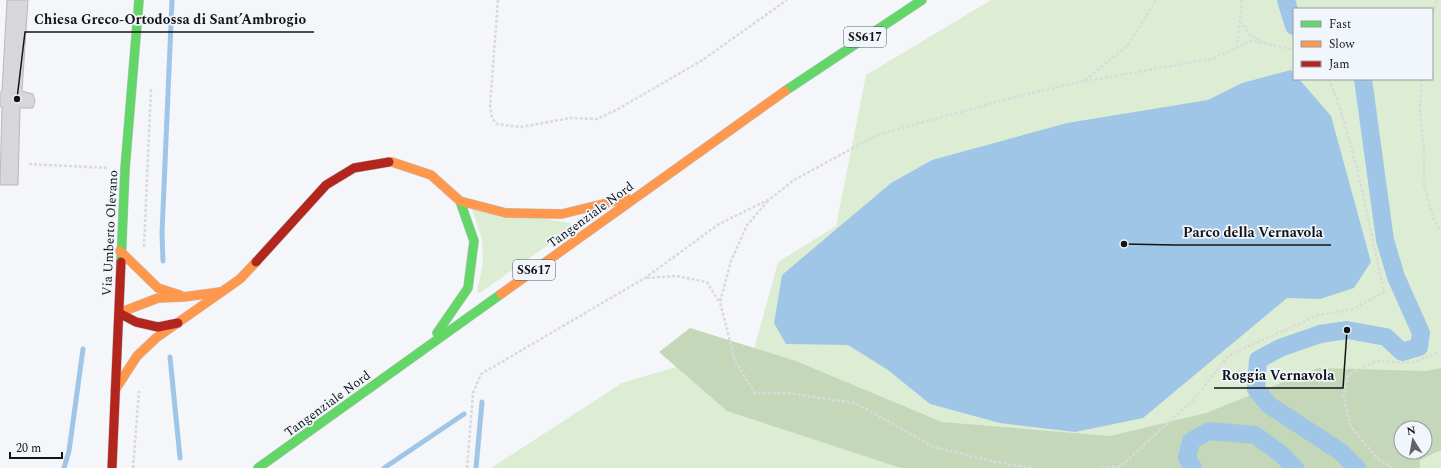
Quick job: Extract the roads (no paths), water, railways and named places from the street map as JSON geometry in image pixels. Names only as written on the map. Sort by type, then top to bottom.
[{"type":"main road","name":"Via Umberto Olevano","points":[[112,468],[119,313],[120,250],[139,0]]},
{"type":"main road","name":"Tangenziale Nord","points":[[258,468],[640,194],[809,75],[922,0]]},
{"type":"main road","points":[[116,390],[137,356],[156,338],[240,279],[326,185],[354,168],[392,162],[431,175],[460,201],[506,213],[562,214],[640,194]]},
{"type":"main road","points":[[428,346],[468,288],[474,241],[460,201]]},
{"type":"main road","points":[[120,250],[158,288],[183,296]]},
{"type":"main road","points":[[119,313],[158,298],[221,291]]},
{"type":"main road","points":[[119,313],[136,322],[158,327],[178,323]]},
{"type":"water","points":[[1291,70],[1293,73],[1293,80],[1300,80],[1331,116],[1371,262],[1354,288],[1320,299],[1287,298],[1143,418],[1075,432],[1000,423],[930,404],[888,370],[848,345],[786,344],[774,323],[782,275],[891,183],[932,160],[1067,123],[1208,100],[1242,83]]},
{"type":"waterway","points":[[163,261],[162,233],[172,0]]},
{"type":"waterway","points":[[1286,0],[1293,23]]},
{"type":"waterway","points":[[1357,468],[1341,452],[1269,405],[1256,389],[1258,360],[1280,348],[1320,334],[1347,330],[1386,337],[1402,352],[1419,347],[1421,333],[1396,277],[1385,240],[1363,80]]},
{"type":"waterway","points":[[64,468],[69,451],[83,349]]},
{"type":"waterway","points":[[170,357],[180,458]]},
{"type":"waterway","points":[[476,468],[482,402]]},
{"type":"waterway","points":[[384,468],[464,414]]},
{"type":"waterway","points":[[1193,468],[1187,458],[1191,441],[1209,431],[1255,435],[1281,454],[1295,468]]},
{"type":"place","name":"Chiesa Greco-Ortodossa di Sant’Ambrogio","points":[[17,99]]},
{"type":"place","name":"Parco della Vernavola","points":[[1124,244]]},
{"type":"place","name":"Roggia Vernavola","points":[[1347,330]]}]
